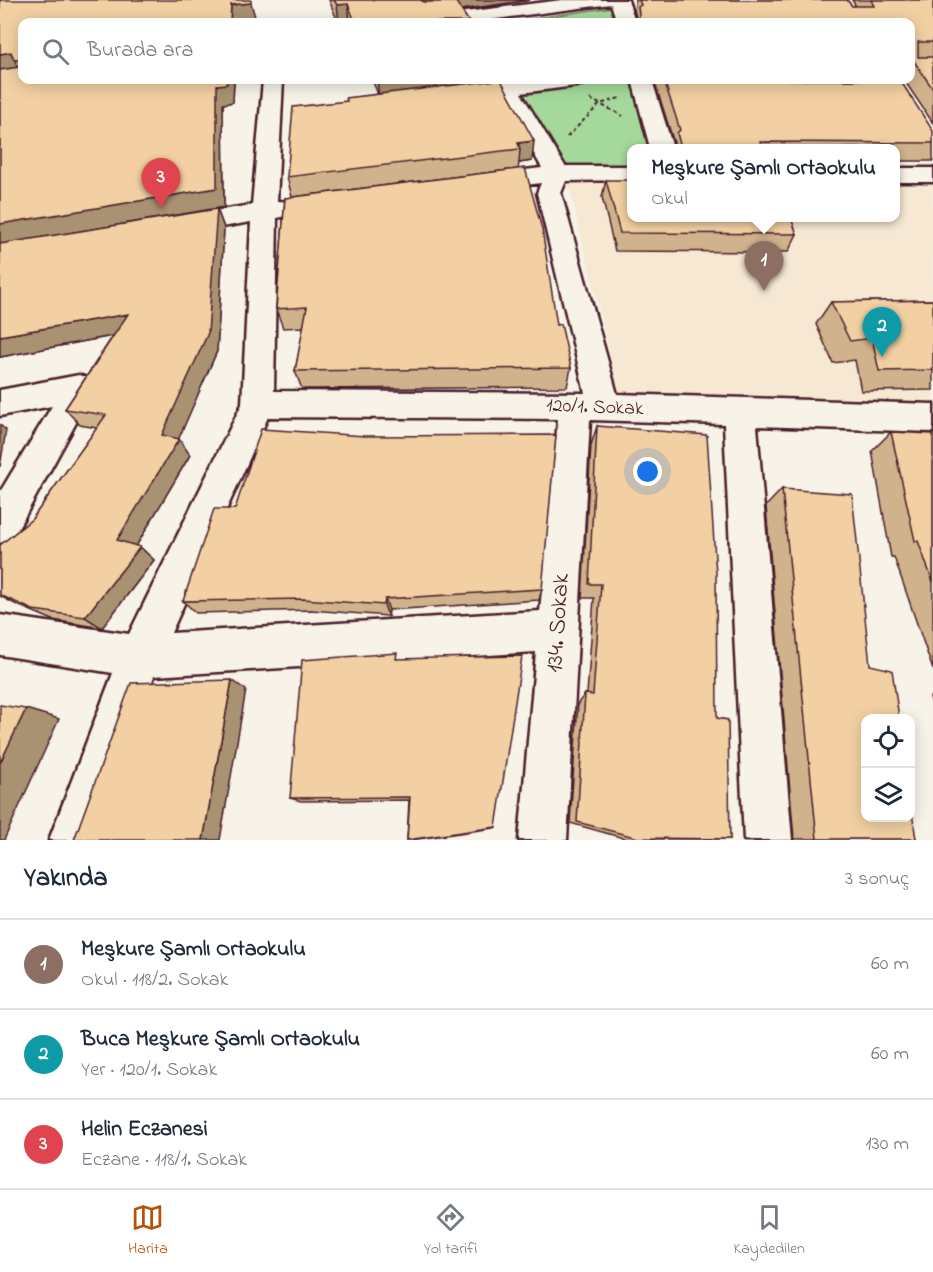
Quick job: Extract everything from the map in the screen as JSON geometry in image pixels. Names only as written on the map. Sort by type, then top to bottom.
[{"type":"street","points":[[480,18],[568,2],[605,0]]},
{"type":"street","points":[[619,0],[625,18]]},
{"type":"street","points":[[73,840],[140,656],[258,404],[264,211],[282,117],[274,84]]},
{"type":"street","points":[[472,92],[506,84],[553,166]]},
{"type":"street","points":[[643,85],[660,141]]},
{"type":"street","points":[[464,186],[553,166],[627,173]]},
{"type":"street","name":"134. Sokak","points":[[543,840],[559,630],[590,407],[549,193],[553,166]]},
{"type":"street","points":[[900,175],[933,175]]},
{"type":"street","points":[[149,230],[311,205]]},
{"type":"street","points":[[0,403],[79,388],[0,526]]},
{"type":"street","name":"120/1. Sokak","points":[[258,404],[590,407],[933,418]]},
{"type":"street","points":[[740,413],[768,840]]},
{"type":"street","points":[[0,635],[140,656],[559,630]]},
{"type":"path","points":[[571,84],[660,141]]},
{"type":"path","points":[[553,166],[600,104],[643,85]]},
{"type":"shaded area","points":[[568,182],[627,183],[627,222],[900,222],[900,185],[933,185],[933,406],[620,396]]},
{"type":"green space","points":[[613,7],[617,18],[537,18]]},
{"type":"green space","points":[[515,84],[635,84],[653,144],[627,144],[627,166],[564,169]]},
{"type":"building","points":[[0,0],[251,0],[251,3],[231,5],[230,18],[18,18],[18,60],[14,59],[11,52],[0,54]]},
{"type":"building","points":[[334,0],[456,2],[466,18],[353,18],[348,4],[337,5]]},
{"type":"building","points":[[639,0],[847,0],[852,6],[874,6],[871,0],[933,0],[933,42],[918,42],[918,57],[933,57],[933,89],[915,62],[915,18],[639,18],[638,7],[641,5]]},
{"type":"building","points":[[18,67],[18,84],[227,84],[217,85],[217,188],[0,224],[0,70]]},
{"type":"building","points":[[463,84],[503,84],[534,141],[518,143],[520,149],[287,177],[293,107],[347,101],[346,98]]},
{"type":"building","points":[[665,84],[903,84],[933,131],[933,143],[680,144],[677,133],[680,130]]},
{"type":"building","points":[[525,168],[542,229],[557,325],[561,324],[571,368],[295,371],[307,307],[276,309],[285,198]]},
{"type":"building","points":[[606,180],[627,180],[627,222],[792,222],[797,234],[620,233]]},
{"type":"building","points":[[217,209],[208,333],[162,435],[179,439],[117,540],[140,547],[85,617],[33,610],[0,595],[0,545],[32,519],[106,415],[65,409],[128,314],[0,336],[0,244]]},
{"type":"building","points":[[933,300],[933,370],[879,371],[872,338],[850,341],[831,302]]},
{"type":"building","points":[[597,426],[707,435],[716,574],[717,718],[728,720],[730,839],[638,838],[577,822],[585,694],[593,695],[601,584],[589,584]]},
{"type":"building","points":[[261,429],[365,436],[556,435],[542,589],[385,599],[384,605],[303,599],[183,601],[214,509],[235,509]]},
{"type":"building","points":[[891,432],[933,434],[933,582],[918,541],[915,541]]},
{"type":"building","points":[[782,489],[852,494],[870,665],[892,670],[898,714],[861,714],[861,822],[913,822],[916,839],[817,839]]},
{"type":"building","points":[[397,653],[396,659],[522,656],[496,827],[407,840],[410,797],[290,798],[302,660]]},
{"type":"building","points":[[232,680],[203,840],[74,840],[131,683]]},
{"type":"building","points":[[0,705],[26,709],[0,763]]},
{"type":"place","name":"Helin Eczanesi","points":[[161,208]]},
{"type":"place","name":"Meşkure Şamlı Ortaokulu","points":[[764,291]]},
{"type":"place","name":"Buca Meşkure Şamlı Ortaokulu","points":[[882,357]]}]
